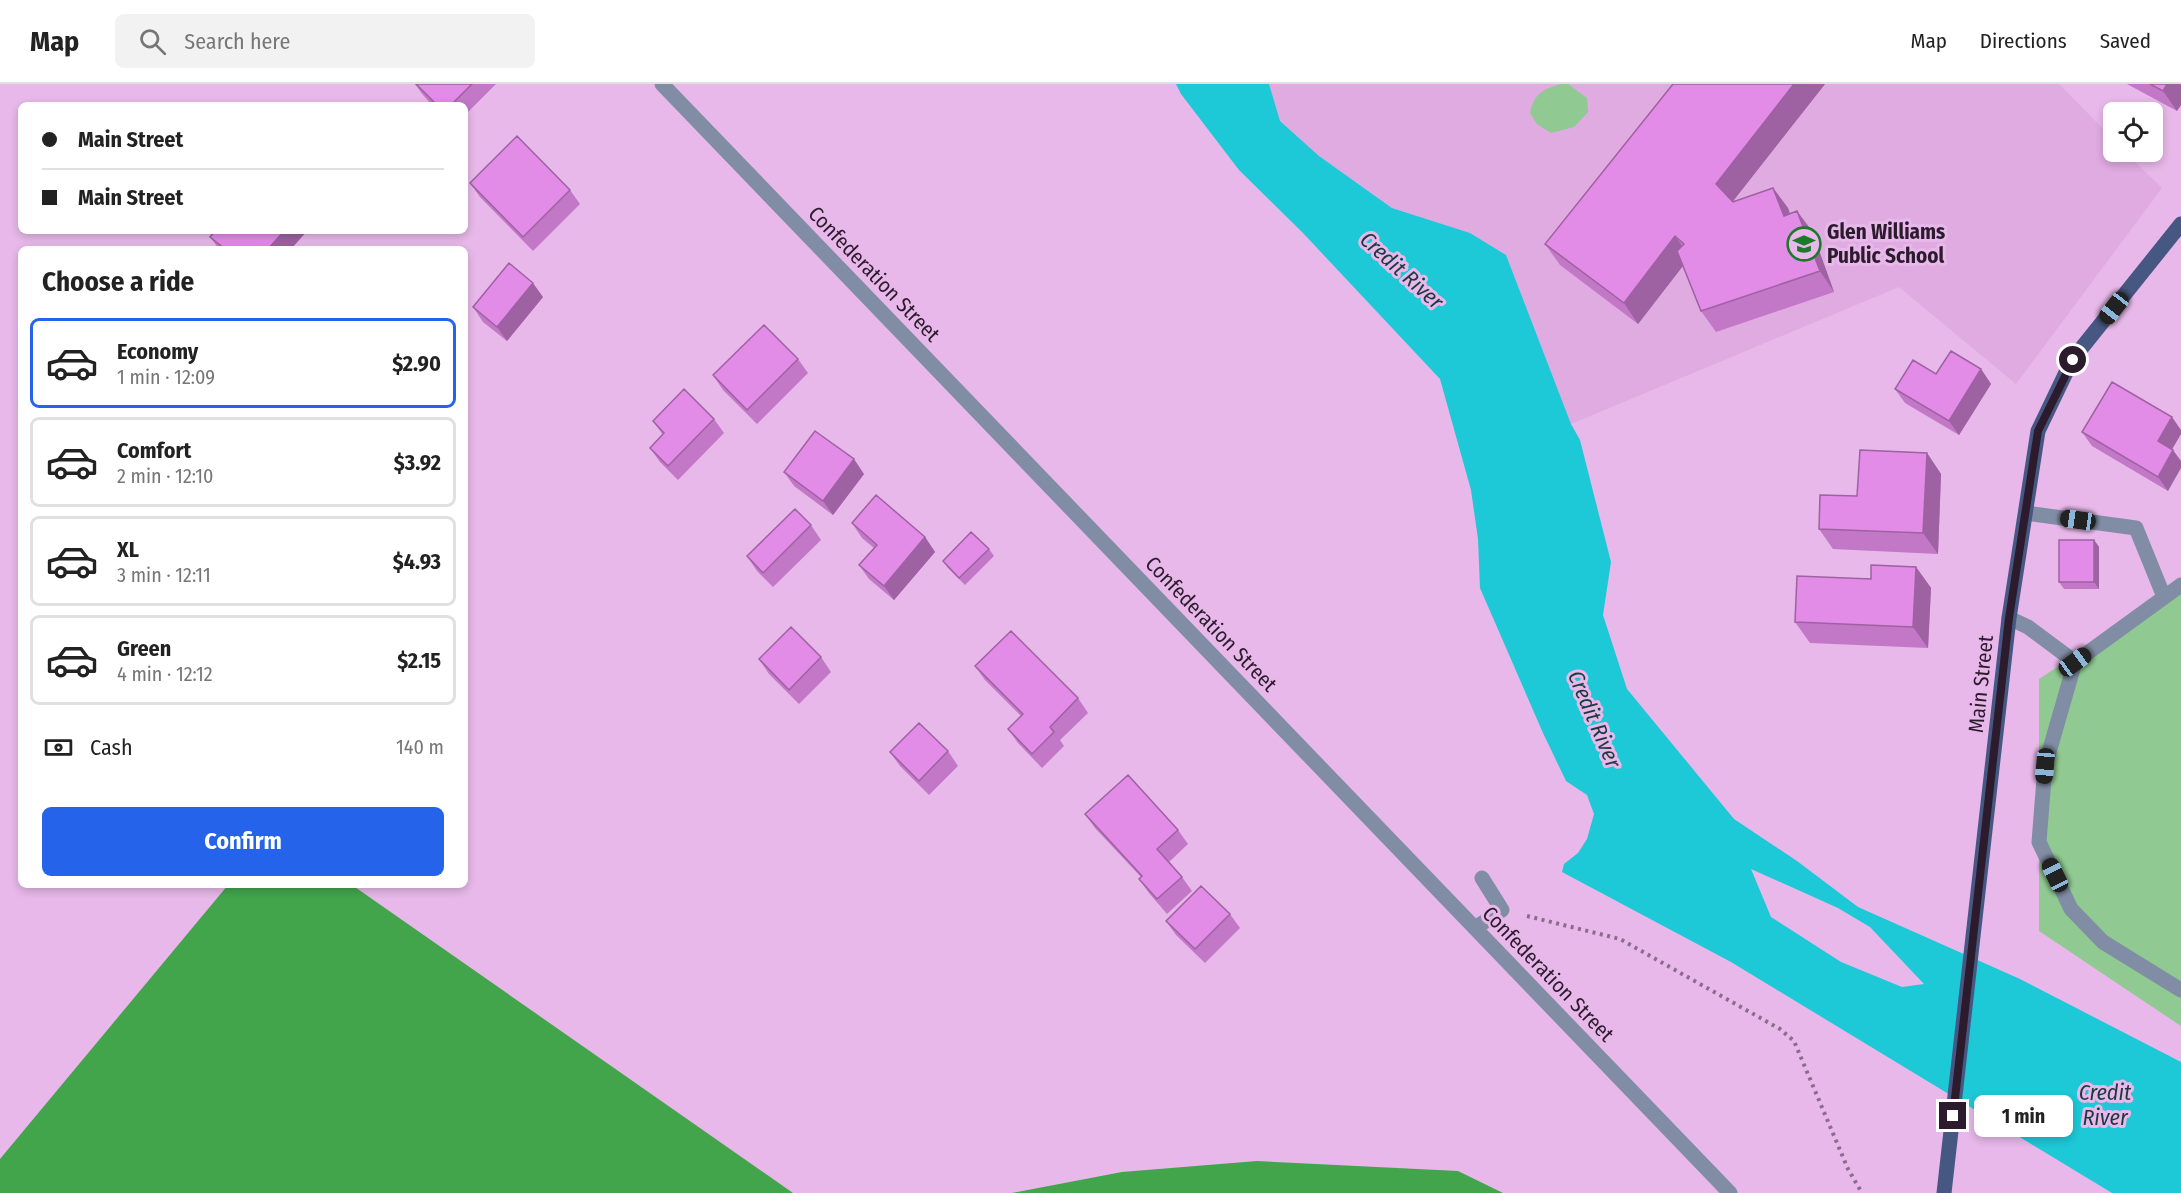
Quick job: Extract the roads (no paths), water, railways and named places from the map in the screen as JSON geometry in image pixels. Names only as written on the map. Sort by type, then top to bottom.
[{"type":"main road","name":"Main Street","points":[[1944,1193],[2009,618],[2038,431],[2073,360],[2181,224]]},
{"type":"main road","points":[[1935,1193],[1947,1165]]},
{"type":"street","name":"Confederation Street","points":[[662,84],[1730,1193]]},
{"type":"street","points":[[2026,513],[2136,528],[2164,597]]},
{"type":"street","points":[[2181,585],[2075,662],[2045,766],[2039,842],[2071,909],[2103,942],[2181,990]]},
{"type":"street","points":[[2009,618],[2028,627],[2075,662]]},
{"type":"street","points":[[1475,928],[1502,910],[1482,878]]},
{"type":"water","name":"Credit River","points":[[1176,84],[1269,84],[1280,121],[1319,156],[1392,208],[1470,233],[1506,255],[1571,424],[1580,440],[1611,562],[1603,615],[1627,689],[1734,819],[1797,861],[1858,907],[2020,979],[2181,1062],[2181,1193],[2112,1193],[1731,962],[1562,872],[1564,864],[1578,853],[1587,839],[1594,814],[1587,795],[1566,781],[1480,588],[1478,539],[1471,490],[1440,379],[1303,233],[1239,170],[1181,94]],"holes":[[[1751,869],[1838,908],[1870,927],[1924,984],[1902,987],[1841,962],[1771,917]]]},
{"type":"place","name":"Glen Williams Public School","points":[[1804,244]]}]
